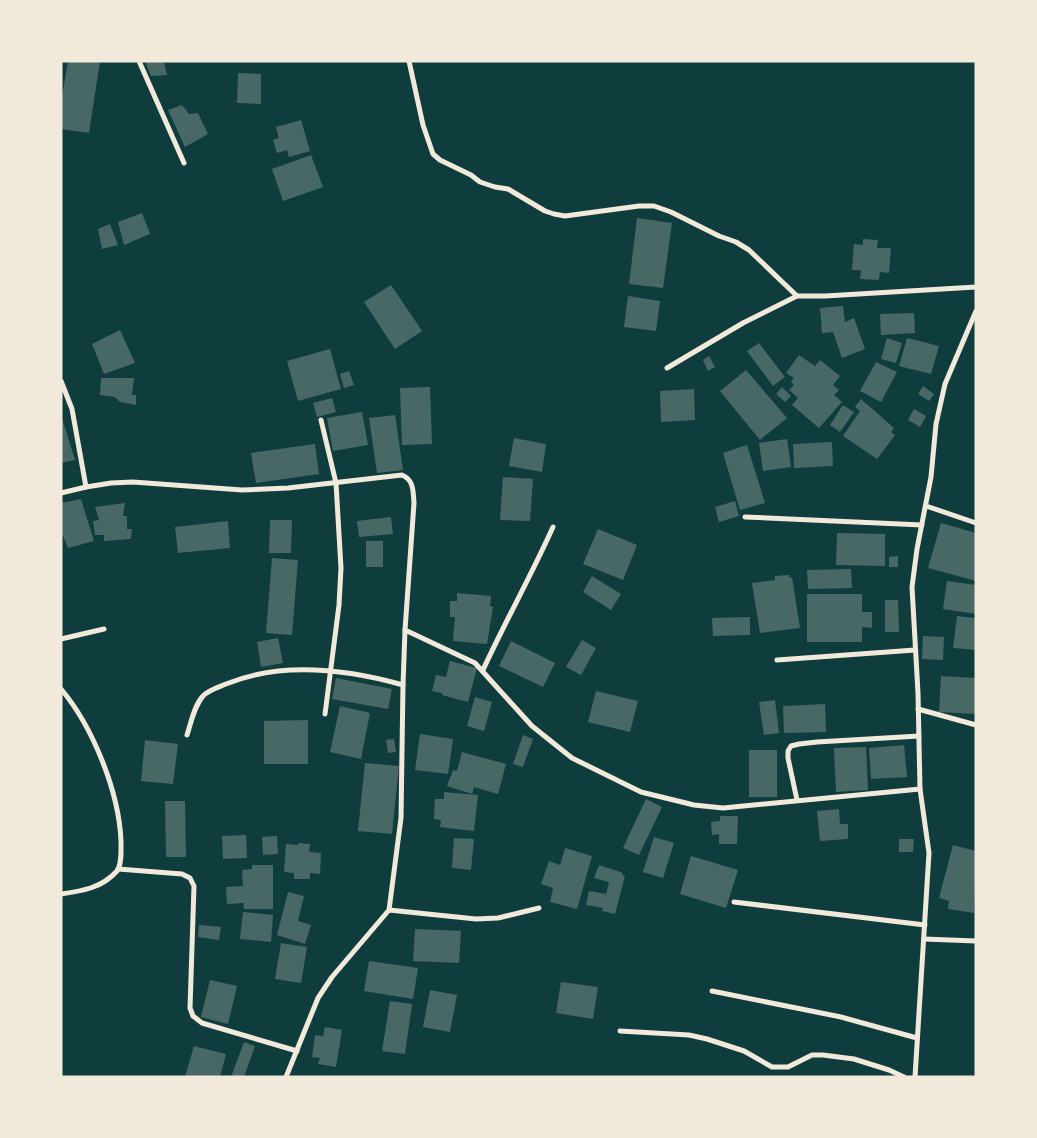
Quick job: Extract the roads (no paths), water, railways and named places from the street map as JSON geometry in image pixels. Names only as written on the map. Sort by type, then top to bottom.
[{"type":"street","points":[[139,61],[184,163]]},
{"type":"street","points":[[409,61],[423,125],[433,154],[440,160],[471,175],[480,182],[512,191],[545,211],[554,214],[565,216],[638,206],[654,206],[671,212],[749,250],[797,296]]},
{"type":"street","points":[[667,368],[743,323],[797,296],[976,287]]},
{"type":"street","points":[[915,1077],[929,853],[920,788],[912,587],[931,477],[936,424],[945,384],[976,311]]},
{"type":"street","points":[[61,381],[72,409],[86,487]]},
{"type":"street","points":[[321,420],[336,483],[341,568],[325,714]]},
{"type":"street","points":[[61,493],[111,483],[133,482],[242,490],[336,483],[402,475],[409,478],[411,483],[414,503],[402,685],[402,818],[389,910],[358,945],[318,998],[286,1077]]},
{"type":"street","points":[[926,506],[976,523]]},
{"type":"street","points":[[745,517],[922,525]]},
{"type":"street","points":[[483,670],[508,616],[526,587],[553,527]]},
{"type":"street","points":[[61,639],[104,629]]},
{"type":"street","points":[[405,630],[475,663],[532,726],[572,758],[642,792],[694,805],[724,808],[920,788]]},
{"type":"street","points":[[777,660],[916,650]]},
{"type":"street","points":[[187,735],[203,696],[216,688],[265,672],[303,669],[364,676],[402,685]]},
{"type":"street","points":[[61,689],[73,703],[94,744],[112,787],[120,826],[122,853],[118,869],[104,882],[87,890],[61,894]]},
{"type":"street","points":[[918,709],[976,724]]},
{"type":"street","points":[[797,800],[788,758],[788,751],[791,746],[817,742],[919,736]]},
{"type":"street","points":[[118,869],[182,874],[190,878],[194,886],[195,907],[190,1008],[193,1016],[202,1023],[223,1031],[297,1051]]},
{"type":"street","points":[[734,902],[925,925]]},
{"type":"street","points":[[389,910],[476,919],[498,918],[539,908]]},
{"type":"street","points":[[924,939],[976,941]]},
{"type":"street","points":[[712,991],[841,1017],[917,1038]]},
{"type":"street","points":[[620,1031],[689,1035],[707,1039],[744,1051],[772,1067],[788,1067],[812,1055],[823,1055],[854,1059],[889,1070],[904,1077]]}]
